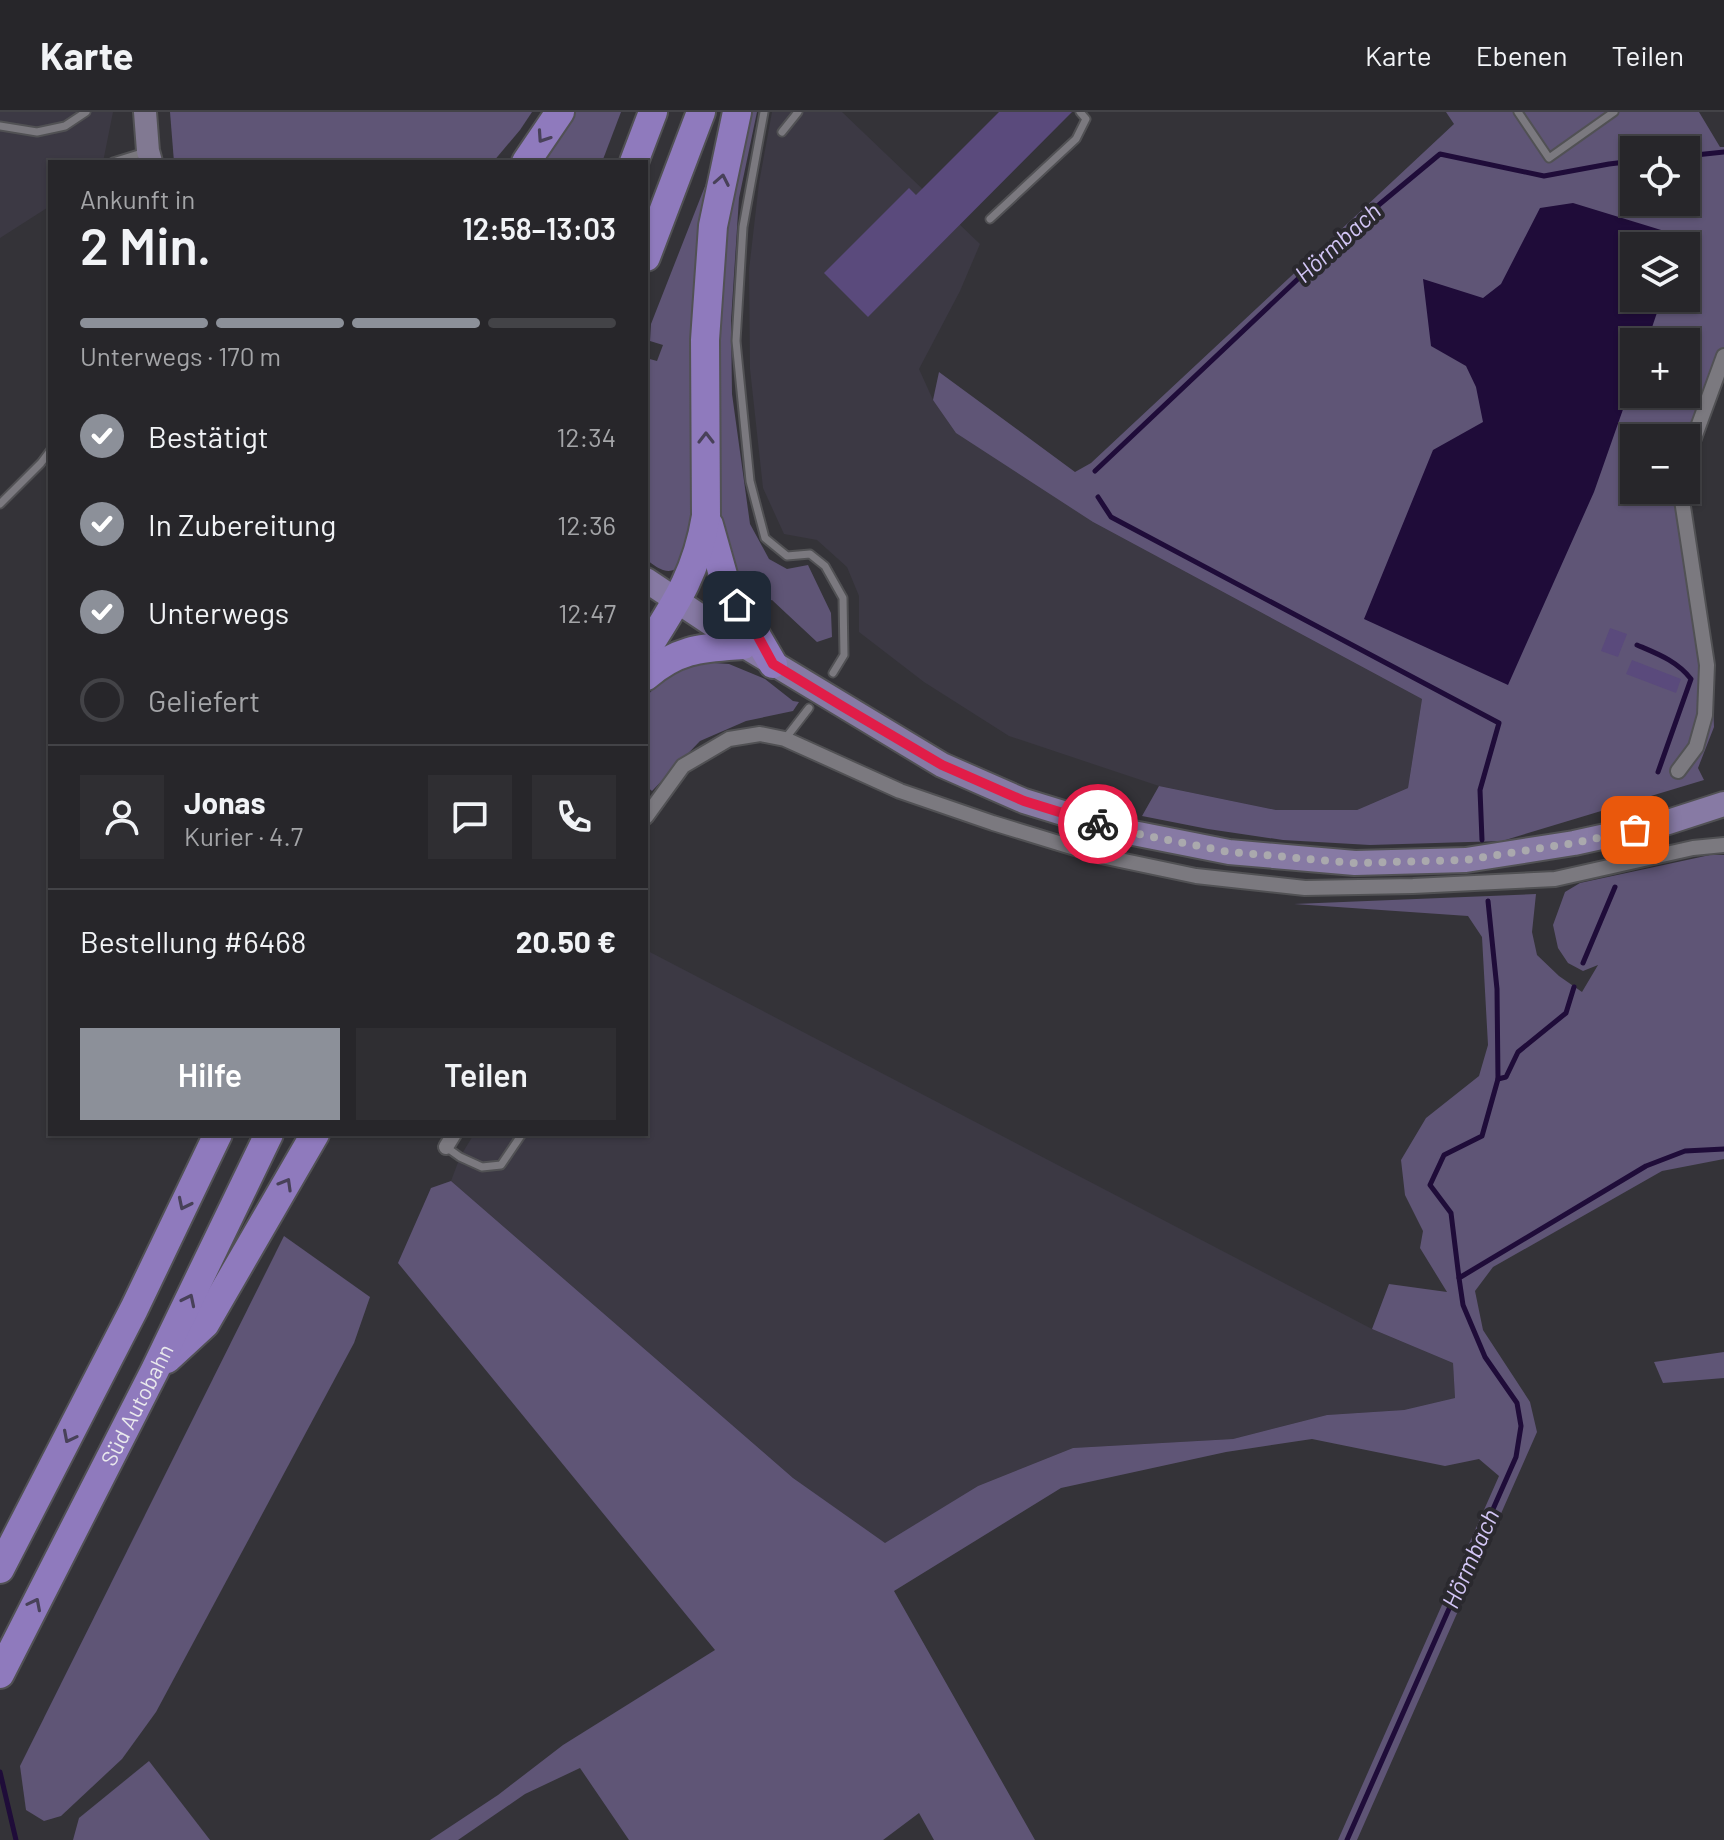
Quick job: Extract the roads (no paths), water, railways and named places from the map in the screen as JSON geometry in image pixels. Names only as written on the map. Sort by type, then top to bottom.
[{"type":"highway","points":[[527,160],[560,112]]},
{"type":"highway","points":[[635,160],[653,112]]},
{"type":"highway","points":[[648,252],[701,112]]},
{"type":"highway","points":[[648,647],[677,601],[702,545],[706,516],[705,340],[713,226],[737,112]]},
{"type":"highway","points":[[706,516],[725,582],[773,664]]},
{"type":"highway","points":[[648,674],[662,662],[682,653],[743,645]]},
{"type":"highway","name":"Süd Autobahn","points":[[0,1569],[120,1335],[217,1136]]},
{"type":"highway","name":"Süd Autobahn","points":[[0,1674],[155,1370],[268,1136]]},
{"type":"highway","points":[[155,1370],[205,1324],[314,1136]]},
{"type":"main road","points":[[648,581],[773,664],[942,765],[1024,801],[1118,830],[1229,852],[1355,863],[1466,860],[1574,843],[1665,823],[1724,804]]},
{"type":"street","points":[[145,112],[149,156]]},
{"type":"street","points":[[1699,424],[1724,356]]},
{"type":"street","points":[[1678,771],[1696,747],[1705,715],[1707,665],[1683,504]]},
{"type":"street","points":[[648,814],[683,766],[729,739],[760,734],[785,739],[900,791],[993,823],[1101,856],[1211,878],[1305,888],[1555,879],[1693,848],[1724,845]]},
{"type":"lane","points":[[0,126],[37,132],[65,126],[86,112]]},
{"type":"lane","points":[[764,112],[743,227],[736,341],[750,481],[765,538],[787,556],[810,554],[825,566],[843,598],[844,655],[833,673]]},
{"type":"lane","points":[[782,132],[798,112]]},
{"type":"lane","points":[[990,219],[1076,139],[1086,119],[1080,112]]},
{"type":"lane","points":[[1518,112],[1549,158],[1614,112]]},
{"type":"lane","points":[[125,160],[149,156]]},
{"type":"lane","points":[[0,504],[48,454]]},
{"type":"lane","points":[[785,739],[809,708]]},
{"type":"lane","points":[[450,1141],[460,1157],[482,1167],[501,1165],[521,1136]]},
{"type":"waterway","name":"Hörmbach","points":[[1700,155],[1724,152]]},
{"type":"waterway","name":"Hörmbach","points":[[1095,471],[1357,223],[1440,154],[1544,176],[1620,163]]},
{"type":"waterway","name":"Hörmbach","points":[[1098,497],[1111,517],[1499,723],[1480,790],[1482,840]]},
{"type":"waterway","points":[[1637,645],[1673,663],[1691,679],[1658,772]]},
{"type":"waterway","points":[[1583,963],[1615,887]]},
{"type":"waterway","name":"Hörmbach","points":[[1459,1278],[1451,1213],[1430,1185],[1444,1155],[1482,1136],[1498,1079],[1497,989],[1488,901]]},
{"type":"waterway","points":[[1498,1079],[1506,1077],[1518,1052],[1566,1013],[1574,987]]},
{"type":"waterway","name":"Hörmbach","points":[[1347,1840],[1516,1457],[1521,1426],[1517,1403],[1485,1357],[1463,1305],[1459,1278],[1646,1166],[1685,1151],[1724,1149]]},
{"type":"waterway","points":[[0,1772],[16,1840]]}]
